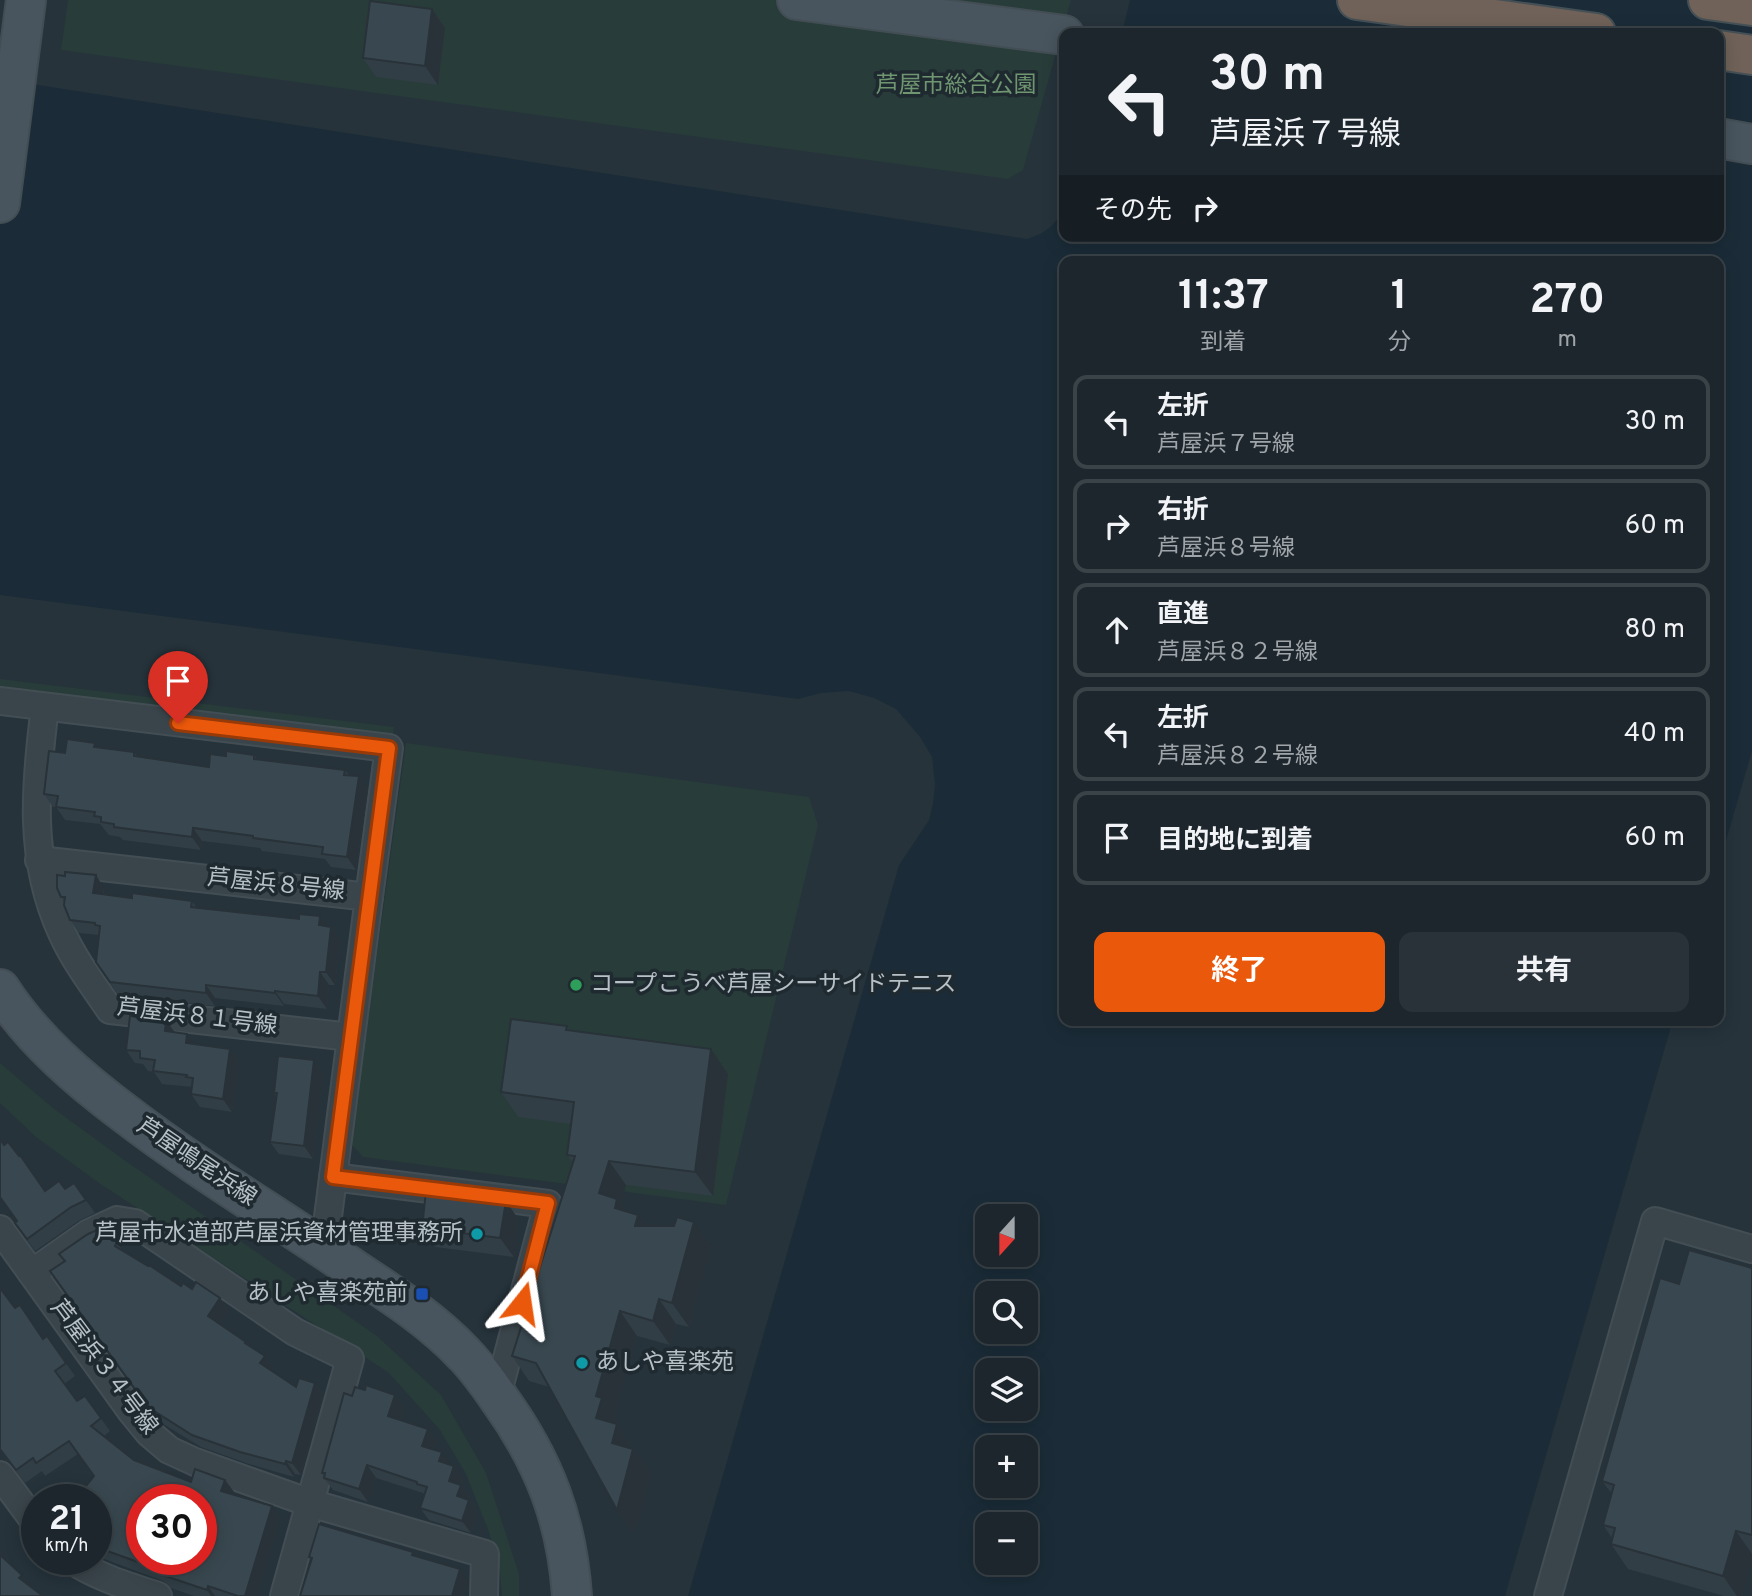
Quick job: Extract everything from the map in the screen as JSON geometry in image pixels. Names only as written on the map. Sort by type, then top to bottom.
[{"type":"highway","points":[[1357,0],[1560,28]]},
{"type":"highway","points":[[1708,0],[1752,6]]},
{"type":"highway","points":[[1724,51],[1752,55]]},
{"type":"main road","points":[[797,0],[1059,35]]},
{"type":"main road","points":[[0,203],[25,2]]},
{"type":"main road","points":[[1724,139],[1752,144]]},
{"type":"main road","name":"芦屋鳴尾浜線","points":[[0,989],[39,1040],[99,1094],[155,1137],[400,1300],[464,1354],[498,1396],[528,1442],[555,1500],[566,1541],[572,1596]]},
{"type":"street","points":[[0,701],[389,748],[369,897]]},
{"type":"street","name":"芦屋浜８１号線","points":[[46,707],[37,795],[39,860],[48,898],[62,934],[110,1010],[351,1037]]},
{"type":"street","name":"芦屋浜８号線","points":[[39,860],[369,897],[324,1248]]},
{"type":"street","points":[[333,1177],[548,1203],[498,1396]]},
{"type":"street","points":[[32,1273],[89,1233],[117,1220],[135,1223],[295,1332],[350,1359],[284,1596]]},
{"type":"street","points":[[1548,1596],[1655,1221],[1752,1249]]},
{"type":"street","name":"芦屋浜３４号線","points":[[0,1229],[131,1411],[149,1433],[169,1450],[310,1503],[485,1554],[484,1596]]},
{"type":"street","points":[[0,1475],[21,1503]]},
{"type":"street","points":[[98,1575],[158,1596]]},
{"type":"green space","name":"芦屋市総合公園","points":[[68,0],[1071,0],[1063,28],[1059,28],[1059,42],[1023,170],[1008,179],[61,50]]},
{"type":"green space","points":[[0,679],[394,727],[392,742],[0,692]]},
{"type":"green space","name":"コープこうべ芦屋シーサイドテニス","points":[[406,743],[809,797],[818,825],[726,1205],[363,1157],[351,1144]]},
{"type":"green space","points":[[0,1063],[53,1108],[120,1157],[377,1336],[441,1395],[486,1473],[519,1574],[519,1596],[502,1596],[500,1572],[489,1532],[466,1474],[440,1430],[389,1373],[99,1183],[36,1137],[0,1103]]},
{"type":"water","points":[[1130,0],[1752,0],[1752,751],[1724,848],[1724,256],[1059,256],[1059,1026],[1671,1026],[1505,1596],[688,1596],[899,865],[929,820],[935,785],[932,757],[920,737],[896,709],[874,698],[849,691],[821,693],[798,699],[0,595],[0,79],[1027,239],[1050,227],[1059,215],[1059,242],[1724,242],[1724,28],[1123,28]]},
{"type":"building","points":[[370,1],[432,9],[425,66],[363,58]]},
{"type":"building","points":[[67,739],[95,743],[94,747],[134,752],[134,756],[209,767],[210,754],[226,756],[226,751],[254,755],[254,759],[345,770],[344,775],[359,776],[347,857],[322,854],[323,847],[193,828],[192,837],[114,827],[114,824],[101,822],[101,817],[94,816],[95,812],[56,807],[58,796],[44,794],[49,751],[65,753]]},
{"type":"building","points":[[65,872],[96,875],[93,893],[132,898],[132,893],[192,901],[191,907],[299,919],[299,914],[320,916],[319,925],[331,927],[326,972],[320,972],[318,996],[206,985],[206,993],[110,982],[96,962],[100,926],[70,920],[64,905],[65,897],[61,897],[57,888],[57,875],[65,876]]},
{"type":"building","points":[[130,1016],[166,1020],[165,1031],[187,1034],[186,1043],[230,1049],[223,1099],[191,1094],[193,1078],[153,1071],[155,1060],[140,1058],[140,1051],[126,1050]]},
{"type":"building","points":[[511,1019],[567,1026],[566,1030],[711,1049],[695,1172],[609,1161],[599,1193],[617,1199],[615,1208],[638,1215],[635,1226],[674,1226],[677,1217],[694,1222],[672,1303],[659,1299],[653,1321],[620,1311],[596,1396],[602,1398],[596,1418],[617,1424],[612,1443],[633,1449],[617,1510],[536,1363],[512,1356],[575,1156],[567,1155],[574,1102],[501,1092]]},
{"type":"building","points":[[278,1056],[314,1060],[304,1146],[270,1142],[277,1093],[274,1093]]},
{"type":"building","points":[[0,1139],[4,1145],[8,1142],[20,1155],[45,1191],[59,1181],[65,1189],[74,1183],[86,1200],[71,1207],[27,1239],[0,1197]]},
{"type":"building","points":[[426,1191],[506,1201],[500,1238],[422,1228]]},
{"type":"building","points":[[97,1230],[117,1242],[115,1246],[181,1286],[183,1283],[192,1289],[196,1282],[220,1298],[208,1316],[265,1356],[260,1363],[296,1387],[299,1378],[315,1383],[292,1463],[286,1461],[285,1464],[240,1452],[192,1435],[151,1409],[50,1271],[65,1261],[59,1254]]},
{"type":"building","points":[[1689,1250],[1752,1268],[1752,1535],[1736,1531],[1723,1576],[1611,1544],[1615,1528],[1603,1525],[1614,1485],[1602,1481],[1660,1278],[1679,1284]]},
{"type":"building","points":[[0,1288],[15,1308],[20,1305],[43,1339],[47,1336],[66,1363],[55,1371],[77,1401],[85,1396],[101,1418],[91,1426],[134,1460],[191,1482],[195,1469],[225,1480],[221,1491],[272,1506],[245,1596],[208,1586],[207,1590],[162,1575],[217,1575],[217,1484],[126,1484],[126,1558],[112,1553],[112,1484],[88,1484],[94,1476],[69,1441],[36,1463],[33,1458],[16,1470],[0,1449]]},
{"type":"building","points":[[366,1385],[395,1395],[388,1416],[428,1429],[422,1446],[442,1452],[439,1461],[454,1466],[449,1481],[461,1485],[457,1496],[469,1500],[462,1521],[420,1508],[427,1487],[367,1465],[359,1489],[324,1478],[325,1473],[322,1473],[344,1393],[352,1396],[355,1387],[365,1390]]},
{"type":"building","points":[[319,1524],[460,1569],[452,1596],[300,1596]]},
{"type":"building","points":[[0,1555],[22,1575],[19,1578],[43,1596],[0,1596]]},
{"type":"place","name":"コープこうべ芦屋シーサイドテニス","points":[[576,985]]},
{"type":"place","name":"芦屋市水道部芦屋浜資材管理事務所","points":[[477,1234]]},
{"type":"place","name":"あしや喜楽苑前","points":[[422,1294]]},
{"type":"place","name":"あしや喜楽苑","points":[[582,1363]]},
{"type":"route","points":[[178,723],[389,748],[333,1177],[548,1203],[522,1303]]}]
